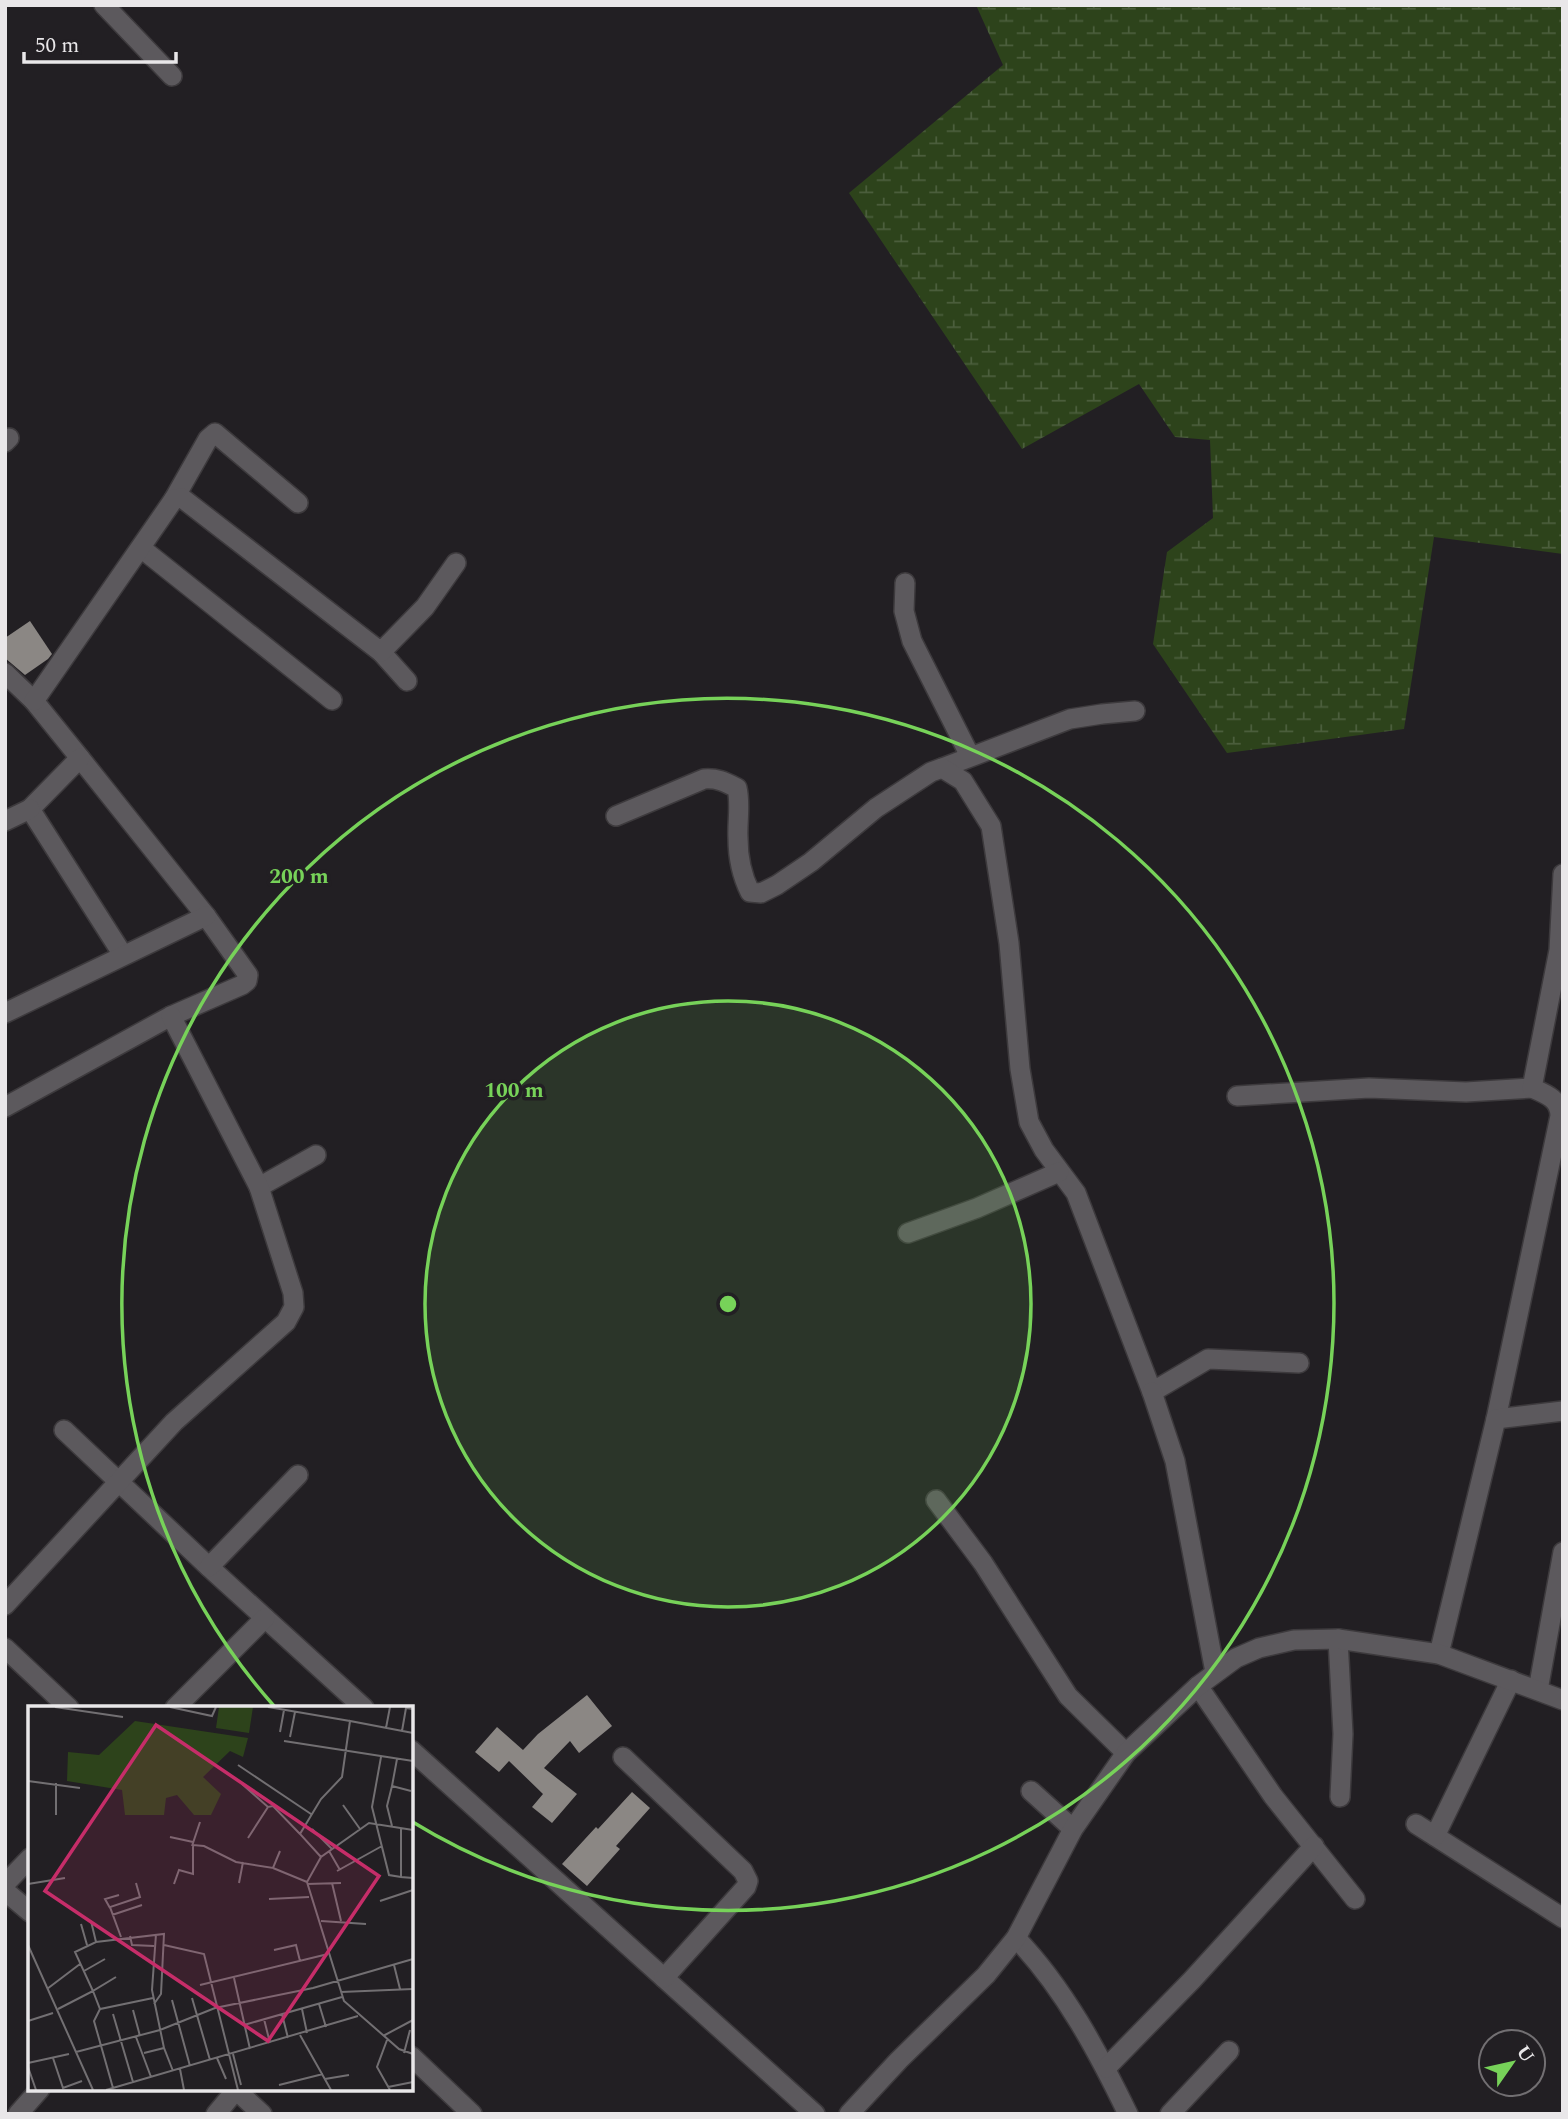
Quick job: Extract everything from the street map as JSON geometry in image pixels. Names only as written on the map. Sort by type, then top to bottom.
[{"type":"street","points":[[104,5],[172,76]]},
{"type":"street","points":[[34,701],[141,548],[174,499],[208,439],[215,433],[298,503]]},
{"type":"street","points":[[174,499],[182,498],[381,652],[407,681]]},
{"type":"street","points":[[141,548],[332,700]]},
{"type":"street","points":[[381,652],[425,607],[456,563]]},
{"type":"street","points":[[905,583],[905,611],[912,641],[970,757]]},
{"type":"street","points":[[5,673],[34,701],[247,970],[247,981],[171,1016],[5,1107]]},
{"type":"street","points":[[616,816],[704,779],[716,778],[727,783],[737,789],[739,798],[738,839],[743,878],[750,892],[761,893],[811,862],[876,808],[942,768],[1070,719],[1135,712]]},
{"type":"street","points":[[5,821],[30,809],[80,758]]},
{"type":"street","points":[[942,768],[963,782],[990,826],[1009,943],[1020,1069],[1029,1122],[1044,1150],[1076,1194],[1152,1392],[1175,1461],[1215,1672]]},
{"type":"street","points":[[30,809],[123,956]]},
{"type":"street","points":[[1532,1088],[1559,950],[1563,874]]},
{"type":"street","points":[[5,1013],[206,916]]},
{"type":"street","points":[[5,1605],[173,1422],[286,1322],[294,1307],[293,1293],[259,1187],[171,1016]]},
{"type":"street","points":[[1237,1096],[1369,1088],[1466,1091],[1532,1088],[1552,1097],[1560,1109],[1496,1419],[1438,1654]]},
{"type":"street","points":[[259,1187],[316,1155]]},
{"type":"street","points":[[908,1233],[976,1208],[1059,1172]]},
{"type":"street","points":[[1152,1392],[1208,1359],[1299,1363]]},
{"type":"street","points":[[1496,1419],[1563,1411]]},
{"type":"street","points":[[64,1430],[362,1706]]},
{"type":"street","points":[[209,1567],[298,1475]]},
{"type":"street","points":[[936,1500],[983,1563],[1068,1696],[1126,1753]]},
{"type":"street","points":[[1538,1690],[1563,1552]]},
{"type":"street","points":[[177,1706],[265,1618]]},
{"type":"street","points":[[849,2114],[899,2060],[986,1975],[1016,1938],[1073,1829],[1126,1753],[1198,1686],[1236,1658],[1259,1648],[1294,1640],[1338,1640],[1438,1654],[1563,1700]]},
{"type":"street","points":[[1338,1640],[1343,1734],[1340,1797]]},
{"type":"street","points":[[5,1648],[67,1706]]},
{"type":"street","points":[[1435,1836],[1511,1680]]},
{"type":"street","points":[[1198,1686],[1273,1796],[1355,1899]]},
{"type":"street","points":[[413,1752],[815,2114]]},
{"type":"street","points":[[623,1757],[743,1871],[748,1881],[746,1887],[664,1978]]},
{"type":"street","points":[[1031,1791],[1073,1829]]},
{"type":"street","points":[[1416,1824],[1563,1918]]},
{"type":"street","points":[[1105,2068],[1192,1980],[1314,1846]]},
{"type":"street","points":[[5,1884],[28,1860]]},
{"type":"street","points":[[5,1891],[28,1910]]},
{"type":"street","points":[[1016,1938],[1049,1978],[1105,2068],[1129,2114]]},
{"type":"street","points":[[1170,2114],[1229,2051]]},
{"type":"street","points":[[413,2058],[471,2114]]},
{"type":"street","points":[[18,2114],[38,2091]]},
{"type":"street","points":[[216,2114],[234,2091]]},
{"type":"street","points":[[236,2091],[262,2114]]},
{"type":"green space","points":[[976,5],[1563,5],[1563,554],[1434,537],[1404,729],[1227,753],[1153,644],[1167,552],[1213,518],[1210,440],[1175,437],[1139,384],[1022,449],[849,193],[1003,65]]},
{"type":"building","points":[[30,621],[52,654],[25,675],[5,658],[5,638]]},
{"type":"building","points":[[587,1695],[612,1726],[579,1753],[570,1741],[544,1768],[577,1794],[552,1823],[532,1807],[543,1794],[509,1761],[499,1772],[475,1752],[497,1727],[523,1750],[538,1734]]},
{"type":"building","points":[[632,1792],[650,1808],[616,1846],[620,1849],[587,1886],[562,1864]]}]
